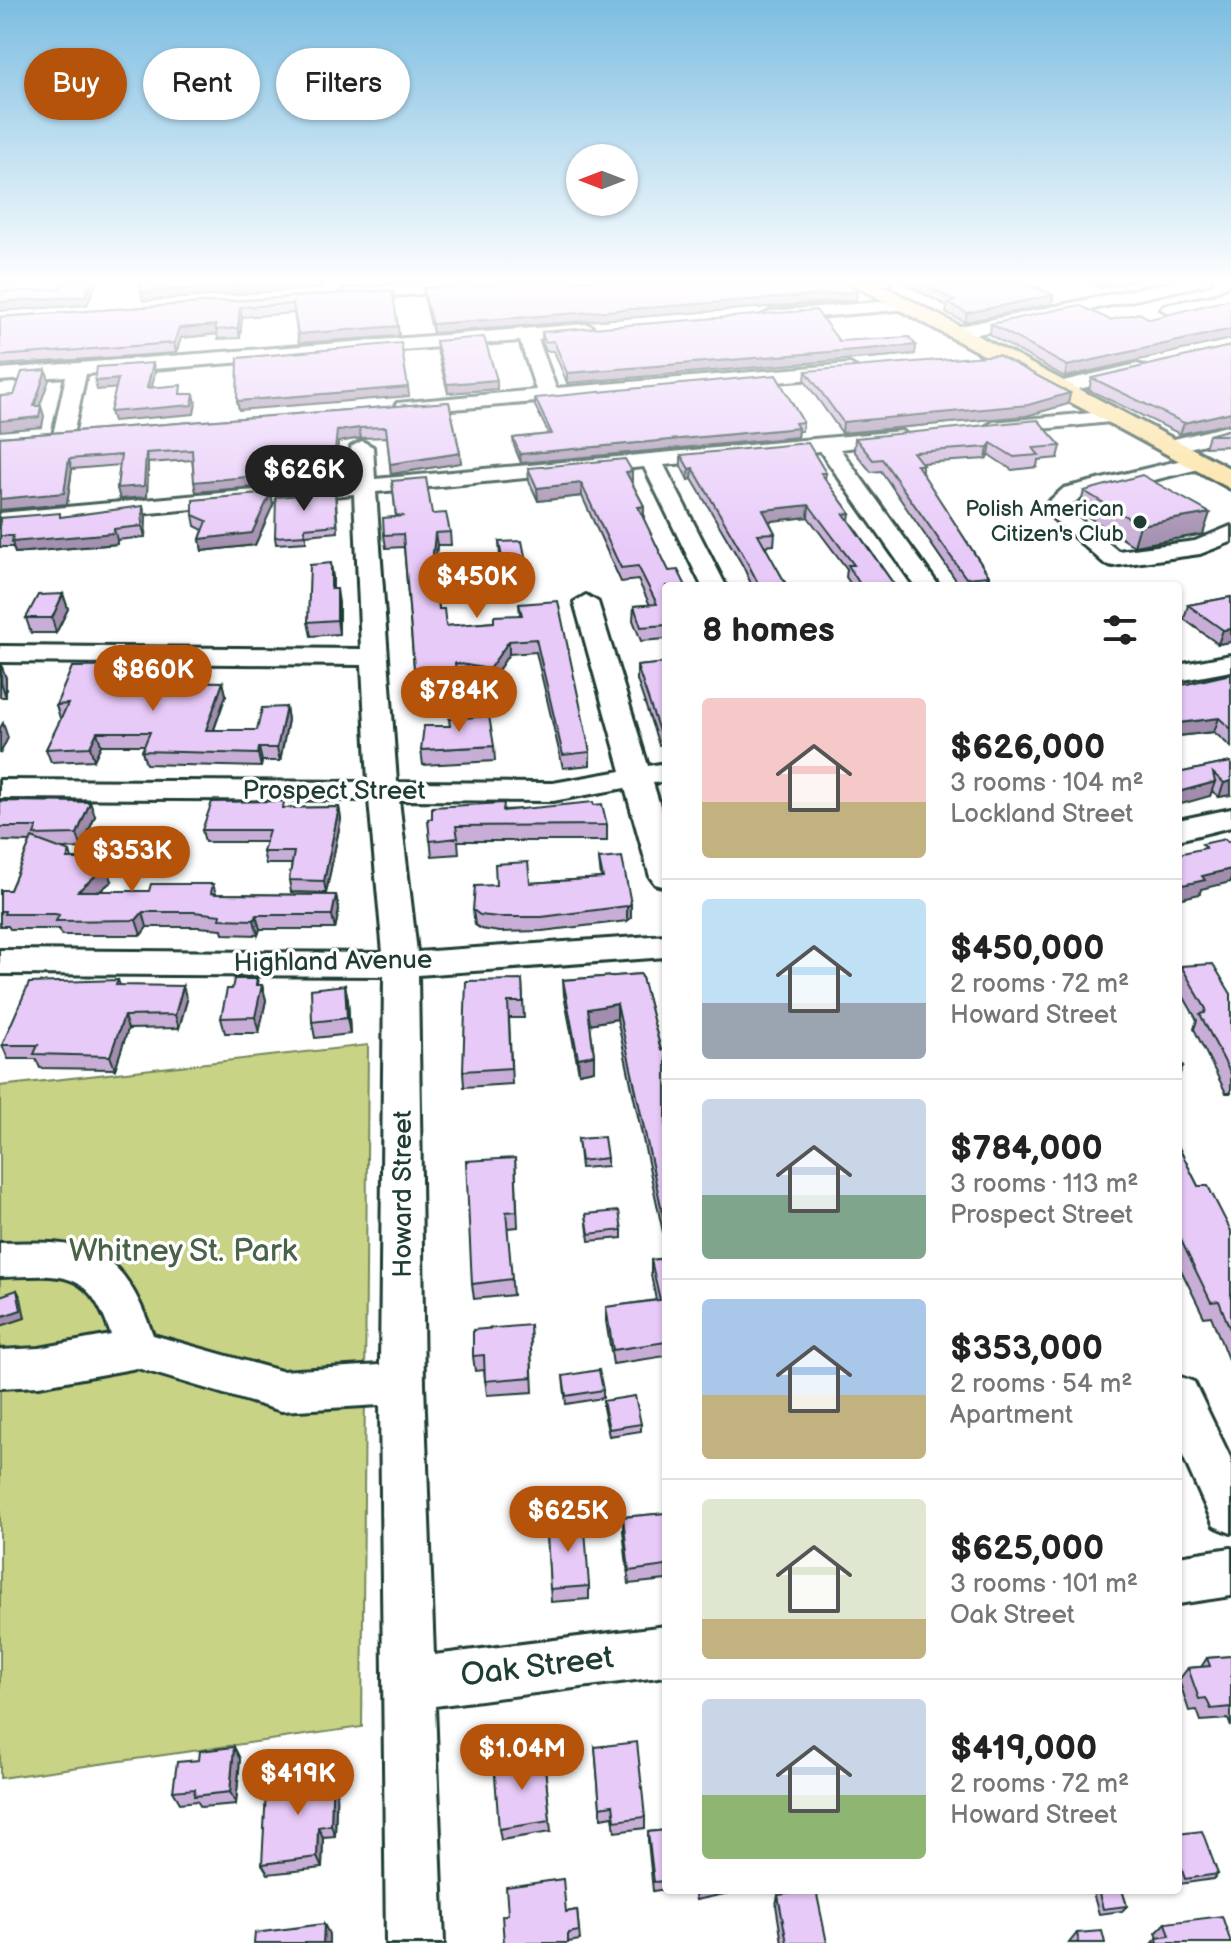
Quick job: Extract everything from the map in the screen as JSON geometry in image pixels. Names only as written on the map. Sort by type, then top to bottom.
[{"type":"main road","points":[[1025,371],[1231,480]]},
{"type":"street","points":[[0,375],[56,371]]},
{"type":"street","points":[[76,371],[55,436],[90,433]]},
{"type":"street","points":[[539,371],[548,395]]},
{"type":"street","points":[[378,409],[845,371]]},
{"type":"street","points":[[1057,388],[1131,371]]},
{"type":"street","points":[[971,431],[1113,417]]},
{"type":"street","points":[[1170,447],[1231,431]]},
{"type":"street","points":[[0,520],[917,436]]},
{"type":"street","points":[[826,444],[924,582]]},
{"type":"street","name":"Howard Street","points":[[362,447],[383,792],[401,962],[404,1084],[402,1384],[415,1943]]},
{"type":"street","points":[[651,460],[712,582]]},
{"type":"street","points":[[1199,462],[1072,493],[1057,504],[1059,514],[1113,559],[1200,547],[1230,533]]},
{"type":"street","points":[[1147,475],[1162,495]]},
{"type":"street","points":[[1203,518],[1230,533]]},
{"type":"street","points":[[586,602],[662,864]]},
{"type":"street","points":[[0,654],[373,657]]},
{"type":"street","points":[[1182,672],[1231,663]]},
{"type":"street","name":"Prospect Street","points":[[0,789],[553,792],[662,773]]},
{"type":"street","points":[[1182,829],[1231,818]]},
{"type":"street","name":"Highland Avenue","points":[[0,962],[401,962],[581,956],[662,946]]},
{"type":"street","points":[[0,1260],[62,1257],[84,1262],[103,1275],[123,1306],[137,1349]]},
{"type":"street","points":[[0,1369],[39,1367],[137,1349],[281,1391],[402,1384]]},
{"type":"street","points":[[1182,1405],[1231,1510]]},
{"type":"street","points":[[1182,1579],[1231,1572]]},
{"type":"street","name":"Oak Street","points":[[408,1684],[662,1652]]},
{"type":"green space","name":"Whitney St. Park","points":[[368,1045],[362,1727],[0,1778],[0,1086]]},
{"type":"building","points":[[46,371],[34,406],[41,406],[39,417],[0,421],[0,396],[14,395],[22,372]]},
{"type":"building","points":[[96,371],[151,371],[147,388],[181,385],[180,394],[194,394],[192,405],[110,412],[118,379],[95,381]]},
{"type":"building","points":[[238,371],[405,371],[408,387],[237,401]]},
{"type":"building","points":[[444,371],[494,371],[497,380],[447,384]]},
{"type":"building","points":[[806,371],[1028,371],[1070,393],[1028,405],[843,422]]},
{"type":"building","points":[[1124,371],[1231,371],[1231,412],[1184,423],[1092,378]]},
{"type":"building","points":[[776,375],[803,422],[795,423],[798,428],[520,454],[513,438],[552,434],[535,398]]},
{"type":"building","points":[[449,402],[460,453],[390,464],[386,427],[359,428],[337,431],[333,469],[194,482],[192,450],[146,453],[144,486],[117,488],[121,455],[69,459],[64,493],[0,499],[0,437]]},
{"type":"building","points":[[1038,420],[1061,446],[1033,448],[1039,455],[1014,457],[991,443],[988,447],[913,452],[923,465],[917,465],[989,576],[966,578],[882,459],[873,460],[855,438]]},
{"type":"building","points":[[1231,429],[1231,435],[1209,435]]},
{"type":"building","points":[[808,443],[826,473],[821,473],[850,513],[844,514],[892,582],[859,582],[848,565],[854,565],[809,505],[763,510],[775,533],[758,534],[785,582],[757,582],[693,468],[689,469],[681,455]]},
{"type":"building","points":[[625,459],[632,471],[626,472],[644,506],[638,507],[669,571],[678,570],[684,582],[662,582],[662,625],[641,627],[634,606],[657,604],[638,566],[621,568],[581,483],[537,488],[528,468]]},
{"type":"building","points":[[1142,475],[1210,513],[1140,525],[1084,491]]},
{"type":"building","points":[[426,478],[432,514],[446,513],[450,532],[435,533],[433,553],[439,609],[444,609],[446,626],[494,622],[494,616],[522,615],[519,604],[558,601],[590,752],[563,755],[536,639],[509,641],[489,669],[455,663],[456,676],[415,679],[403,534],[384,535],[383,518],[404,516],[396,515],[392,481]]},
{"type":"building","points":[[335,492],[337,525],[305,528],[305,535],[275,537],[276,497]]},
{"type":"building","points":[[271,493],[252,533],[200,539],[207,521],[193,515],[193,500]]},
{"type":"building","points":[[143,506],[142,526],[114,529],[114,533],[12,542],[13,536],[0,536],[0,518],[60,513],[60,517]]},
{"type":"building","points":[[522,541],[526,561],[503,563],[499,542]]},
{"type":"building","points":[[331,563],[331,589],[337,589],[337,620],[308,622],[310,565]]},
{"type":"building","points":[[63,594],[52,618],[26,618],[38,595]]},
{"type":"building","points":[[1231,597],[1231,629],[1223,630],[1188,605]]},
{"type":"building","points":[[662,663],[662,731],[659,731],[637,666]]},
{"type":"building","points":[[156,666],[150,681],[223,682],[206,730],[257,730],[262,708],[286,707],[277,748],[259,748],[258,754],[142,751],[150,732],[97,732],[90,747],[46,749],[68,704],[56,705],[72,667]]},
{"type":"building","points":[[1231,674],[1231,729],[1219,718],[1182,723],[1182,685]]},
{"type":"building","points":[[489,716],[494,746],[421,750],[424,726],[450,726],[449,719]]},
{"type":"building","points":[[1231,762],[1231,781],[1224,783],[1213,773],[1215,782],[1182,791],[1182,772]]},
{"type":"building","points":[[0,801],[90,802],[77,834],[34,835],[37,827],[0,827]]},
{"type":"building","points":[[284,801],[283,808],[339,807],[324,881],[289,880],[294,852],[263,852],[269,830],[202,830],[212,802]]},
{"type":"building","points":[[593,802],[594,805],[602,804],[607,825],[456,826],[458,838],[430,841],[428,819],[432,819],[432,807],[504,803],[503,811]]},
{"type":"building","points":[[32,838],[70,852],[67,859],[88,859],[107,866],[78,891],[149,891],[151,884],[213,884],[211,893],[215,894],[336,895],[332,915],[256,915],[254,920],[220,919],[221,915],[194,912],[143,912],[136,920],[56,921],[59,915],[55,914],[4,914],[5,911],[0,911],[0,890],[10,890]]},
{"type":"building","points":[[1225,839],[1231,841],[1231,869],[1202,876],[1205,880],[1182,885],[1182,853],[1206,848],[1202,844]]},
{"type":"building","points":[[622,857],[631,904],[627,906],[542,917],[498,917],[480,915],[473,910],[475,886],[496,885],[495,864],[528,862],[530,883],[603,878],[599,859]]},
{"type":"building","points":[[1213,964],[1231,994],[1231,1074],[1200,1014],[1205,1013],[1206,1009],[1182,966]]},
{"type":"building","points":[[641,974],[662,1050],[662,1211],[617,1004],[588,1009],[594,1055],[578,1058],[563,980]]},
{"type":"building","points":[[234,979],[257,979],[256,985],[262,985],[255,1017],[221,1018],[227,989],[232,989]]},
{"type":"building","points":[[118,980],[116,985],[183,986],[175,1015],[124,1016],[110,1056],[34,1054],[38,1045],[2,1045],[29,983]]},
{"type":"building","points":[[522,980],[523,1002],[508,1002],[511,1068],[463,1071],[466,981]]},
{"type":"building","points":[[345,985],[347,1018],[312,1022],[311,989]]},
{"type":"building","points":[[604,1137],[607,1158],[581,1161],[578,1139]]},
{"type":"building","points":[[1182,1154],[1198,1186],[1208,1186],[1231,1231],[1231,1332],[1219,1301],[1211,1302],[1182,1242]]},
{"type":"building","points":[[515,1158],[517,1211],[506,1212],[512,1279],[472,1284],[466,1161]]},
{"type":"building","points":[[619,1211],[622,1230],[589,1234],[586,1214]]},
{"type":"building","points":[[662,1259],[662,1343],[613,1350],[606,1307],[660,1300],[651,1260]]},
{"type":"building","points":[[17,1290],[21,1310],[0,1317],[0,1296]]},
{"type":"building","points":[[530,1325],[532,1377],[485,1381],[484,1355],[473,1356],[473,1330]]},
{"type":"building","points":[[599,1370],[603,1390],[566,1396],[563,1376]]},
{"type":"building","points":[[635,1396],[641,1424],[609,1429],[603,1401]]},
{"type":"building","points":[[575,1513],[577,1531],[585,1529],[589,1586],[550,1589],[547,1533],[556,1532],[555,1515]]},
{"type":"building","points":[[662,1513],[662,1567],[629,1571],[623,1517]]},
{"type":"building","points":[[1231,1656],[1231,1707],[1211,1709],[1206,1698],[1199,1699],[1188,1668],[1210,1666],[1207,1658]]},
{"type":"building","points":[[637,1742],[645,1817],[615,1821],[613,1805],[600,1807],[595,1747]]},
{"type":"building","points":[[234,1747],[230,1792],[194,1796],[195,1789],[173,1791],[177,1762],[199,1760],[200,1751]]},
{"type":"building","points":[[544,1756],[550,1821],[499,1829],[494,1763]]},
{"type":"building","points":[[333,1767],[331,1825],[318,1827],[317,1857],[262,1864],[266,1792],[293,1789],[294,1772]]},
{"type":"building","points":[[662,1830],[662,1881],[654,1882],[648,1832]]},
{"type":"building","points":[[1202,1831],[1218,1874],[1185,1879],[1182,1870],[1182,1834]]},
{"type":"building","points":[[563,1879],[566,1912],[577,1910],[579,1931],[568,1933],[568,1943],[504,1943],[502,1916],[508,1914],[506,1887]]},
{"type":"building","points":[[817,1894],[827,1943],[787,1943],[778,1895]]},
{"type":"building","points":[[1099,1894],[1123,1894],[1127,1906],[1103,1909]]},
{"type":"building","points":[[1222,1916],[1231,1943],[1158,1943],[1157,1938],[1170,1936],[1166,1923]]},
{"type":"building","points":[[324,1924],[323,1943],[254,1943],[255,1933]]},
{"type":"building","points":[[1102,1931],[1105,1943],[1079,1943],[1077,1933]]},
{"type":"place","name":"Polish American Citizen's Club","points":[[1140,522]]}]
